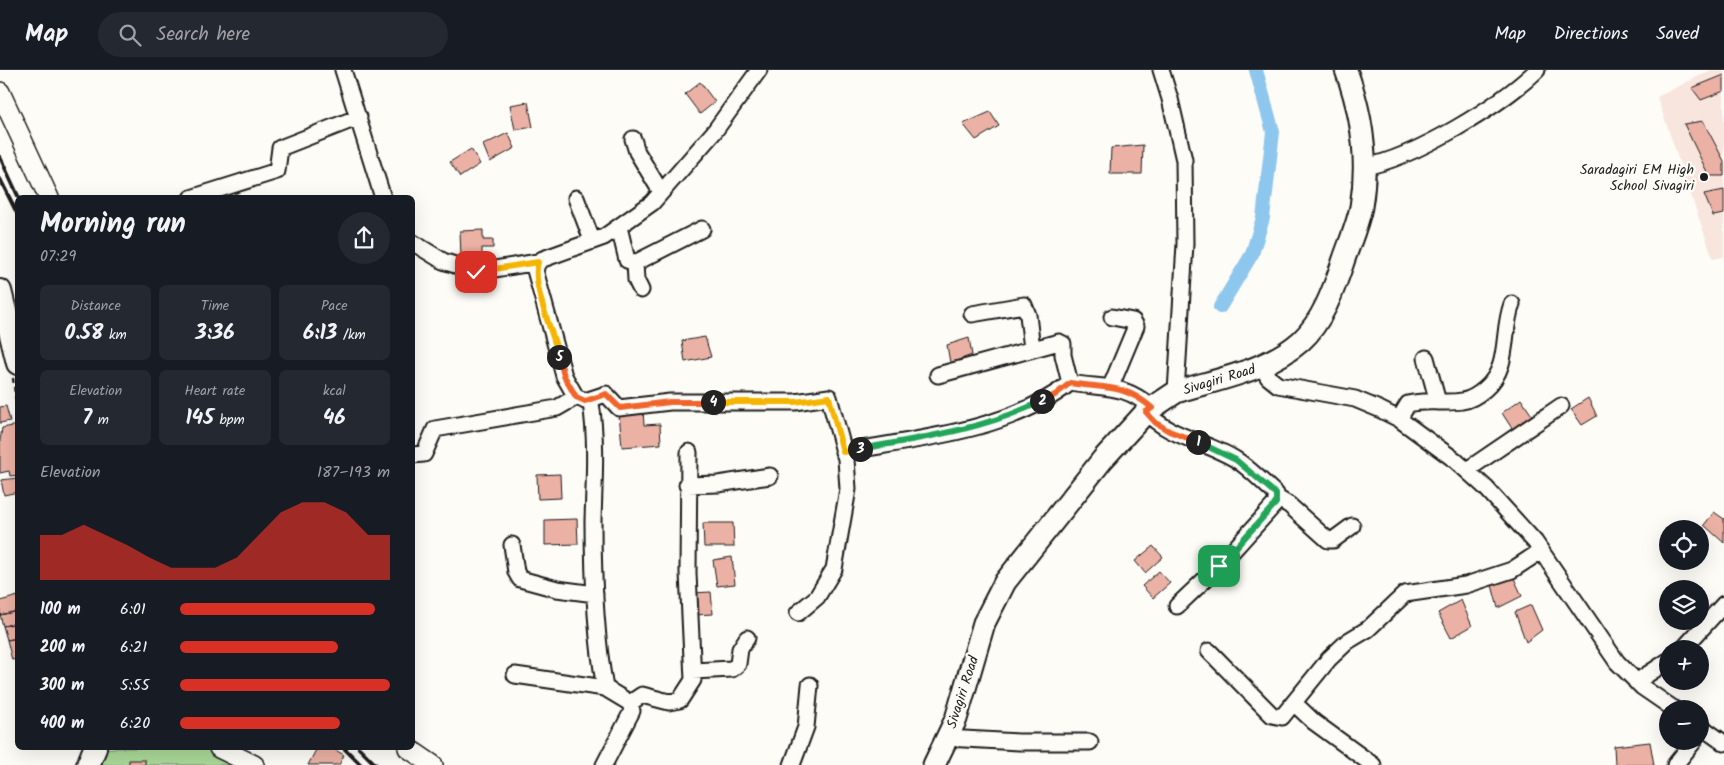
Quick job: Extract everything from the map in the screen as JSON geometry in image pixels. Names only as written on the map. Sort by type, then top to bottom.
[{"type":"main road","name":"Sivagiri Road","points":[[934,765],[956,719],[984,623],[1004,582],[1103,459],[1149,410],[1176,392],[1262,366],[1301,340],[1318,319],[1334,291],[1360,209],[1364,168],[1363,127],[1346,70]]},
{"type":"main road","points":[[1,301],[15,352]]},
{"type":"main road","points":[[88,765],[94,750]]},
{"type":"street","points":[[343,70],[383,195]]},
{"type":"street","points":[[415,244],[443,262],[476,272],[538,262],[604,237],[652,203],[714,132],[760,70]]},
{"type":"street","points":[[1161,70],[1170,99],[1184,160],[1185,244],[1176,392]]},
{"type":"street","points":[[1364,168],[1420,147],[1475,116],[1518,88],[1537,70]]},
{"type":"street","points":[[0,92],[47,195]]},
{"type":"street","points":[[201,195],[264,177],[277,171],[280,148],[359,117]]},
{"type":"street","points":[[634,139],[637,152],[661,192]]},
{"type":"street","points":[[576,198],[592,240]]},
{"type":"street","points":[[619,227],[627,260],[635,262],[702,229]]},
{"type":"street","points":[[538,262],[535,270],[539,289],[564,376],[581,399],[591,403],[594,424],[593,530],[596,594],[600,661],[605,688]]},
{"type":"street","points":[[635,262],[636,280],[640,290]]},
{"type":"street","points":[[1399,419],[1408,404],[1417,401],[1463,401],[1475,397],[1497,377],[1502,364],[1508,315],[1512,304]]},
{"type":"street","points":[[972,314],[1024,305],[1028,315],[1032,348]]},
{"type":"street","points":[[1111,386],[1136,326],[1133,321],[1112,317]]},
{"type":"street","points":[[938,375],[1032,348],[1061,343],[1070,383]]},
{"type":"street","points":[[1426,358],[1438,402]]},
{"type":"street","points":[[1262,366],[1268,377],[1278,385],[1354,399],[1399,419],[1467,470],[1492,494],[1541,551],[1612,655],[1636,682],[1661,700]]},
{"type":"street","points":[[843,452],[927,438],[1006,417],[1055,395],[1070,383],[1111,386],[1128,391],[1141,398],[1156,423],[1169,431],[1236,460],[1276,494],[1277,498],[1289,505],[1329,540],[1334,540],[1352,526]]},
{"type":"street","points":[[415,455],[424,454],[435,429],[557,408],[581,399],[606,394],[620,408],[670,402],[795,402],[829,397],[848,470],[848,489],[834,569],[817,597],[798,613]]},
{"type":"street","points":[[1467,470],[1561,406]]},
{"type":"street","points":[[630,703],[642,696],[669,702],[680,700],[693,680],[689,626],[687,485],[689,452]]},
{"type":"street","points":[[687,485],[718,484],[770,476]]},
{"type":"street","points":[[1177,606],[1219,566],[1276,503],[1277,498]]},
{"type":"street","points":[[512,545],[516,572],[520,579],[557,589],[596,594]]},
{"type":"street","points":[[1209,652],[1273,716],[1282,717],[1329,659],[1348,641],[1368,629],[1405,594],[1466,584],[1484,579],[1512,570],[1541,551]]},
{"type":"street","points":[[1691,640],[1724,604]]},
{"type":"street","points":[[693,670],[732,670],[738,664],[740,648],[747,638]]},
{"type":"street","points":[[1636,682],[1659,667]]},
{"type":"street","points":[[515,675],[605,688],[630,703],[632,711],[604,765]]},
{"type":"street","points":[[792,765],[806,727],[810,685]]},
{"type":"street","points":[[1294,704],[1314,722],[1373,765]]},
{"type":"street","points":[[1709,735],[1724,743]]},
{"type":"street","points":[[946,738],[1018,742],[1090,742]]},
{"type":"street","points":[[223,750],[254,765]]},
{"type":"street","points":[[411,750],[433,765]]},
{"type":"street","points":[[1675,765],[1687,750]]},
{"type":"shaded area","name":"Saradagiri EM High School Sivagiri","points":[[1711,70],[1724,70],[1724,257],[1713,259],[1657,97]]},
{"type":"green space","points":[[104,750],[209,750],[238,765],[101,765]]},
{"type":"building","points":[[1724,75],[1724,91],[1701,100],[1692,88]]},
{"type":"building","points":[[700,82],[715,102],[700,114],[685,94]]},
{"type":"building","points":[[528,102],[533,127],[515,130],[510,105]]},
{"type":"building","points":[[990,112],[999,126],[976,140],[963,124]]},
{"type":"building","points":[[1703,121],[1724,161],[1724,176],[1709,176],[1684,124]]},
{"type":"building","points":[[508,133],[515,148],[490,162],[483,145]]},
{"type":"building","points":[[1143,145],[1142,174],[1110,174],[1111,148]]},
{"type":"building","points":[[471,149],[480,164],[460,177],[450,162]]},
{"type":"building","points":[[1724,190],[1724,214],[1713,216],[1704,194]]},
{"type":"building","points":[[483,230],[483,240],[493,240],[493,248],[482,248],[482,257],[461,257],[460,231]]},
{"type":"building","points":[[705,337],[711,357],[685,362],[682,341]]},
{"type":"building","points":[[969,338],[972,355],[950,363],[947,345]]},
{"type":"building","points":[[1588,398],[1597,416],[1582,425],[1571,409]]},
{"type":"building","points":[[1521,399],[1533,417],[1513,430],[1502,413]]},
{"type":"building","points":[[6,406],[10,421],[0,423],[0,407]]},
{"type":"building","points":[[643,410],[644,425],[660,424],[661,444],[622,447],[619,412]]},
{"type":"building","points":[[15,426],[15,475],[10,476],[9,471],[0,473],[2,428]]},
{"type":"building","points":[[560,474],[561,498],[538,499],[537,475]]},
{"type":"building","points":[[15,478],[15,493],[4,495],[1,480]]},
{"type":"building","points":[[1714,512],[1724,519],[1724,543],[1709,530],[1708,520]]},
{"type":"building","points":[[577,519],[578,544],[545,545],[545,520]]},
{"type":"building","points":[[703,523],[733,523],[734,547],[704,547]]},
{"type":"building","points":[[1153,546],[1163,557],[1145,573],[1135,561]]},
{"type":"building","points":[[732,557],[735,584],[717,586],[713,560]]},
{"type":"building","points":[[1159,571],[1170,583],[1153,598],[1142,586]]},
{"type":"building","points":[[1513,576],[1522,596],[1498,608],[1492,585]]},
{"type":"building","points":[[711,592],[713,614],[694,615],[692,593]]},
{"type":"building","points":[[15,597],[15,612],[0,615],[0,601]]},
{"type":"building","points":[[1461,600],[1472,626],[1451,638],[1438,613]]},
{"type":"building","points":[[1531,605],[1542,630],[1526,642],[1515,612]]},
{"type":"building","points":[[15,612],[15,624],[3,626],[0,615]]},
{"type":"building","points":[[15,624],[15,639],[7,640],[3,626]]},
{"type":"building","points":[[15,639],[15,660],[12,660],[7,640]]},
{"type":"building","points":[[1650,742],[1654,765],[1615,765],[1614,746]]},
{"type":"building","points":[[316,750],[335,750],[344,755],[339,765],[308,765]]},
{"type":"building","points":[[129,760],[145,760],[145,765],[129,765]]},
{"type":"waterway","points":[[1220,307],[1252,254],[1263,218],[1273,132],[1256,70]]},
{"type":"railway","points":[[0,157],[18,195]]},
{"type":"railway","points":[[0,179],[15,209]]},
{"type":"railway","points":[[346,750],[361,765]]},
{"type":"railway","points":[[361,750],[376,765]]},
{"type":"place","name":"Saradagiri EM High School Sivagiri","points":[[1704,177]]},
{"type":"route","points":[[476,272],[538,262],[535,270],[539,289],[555,339],[564,376],[576,397],[585,401],[606,394],[614,405],[620,408],[670,402],[795,402],[814,401],[829,397],[843,452],[927,438],[987,423],[1016,414],[1055,395],[1070,383],[1110,386],[1128,391],[1141,398],[1152,408],[1146,412],[1156,423],[1169,431],[1215,449],[1236,460],[1276,494],[1276,503],[1219,566]]}]
